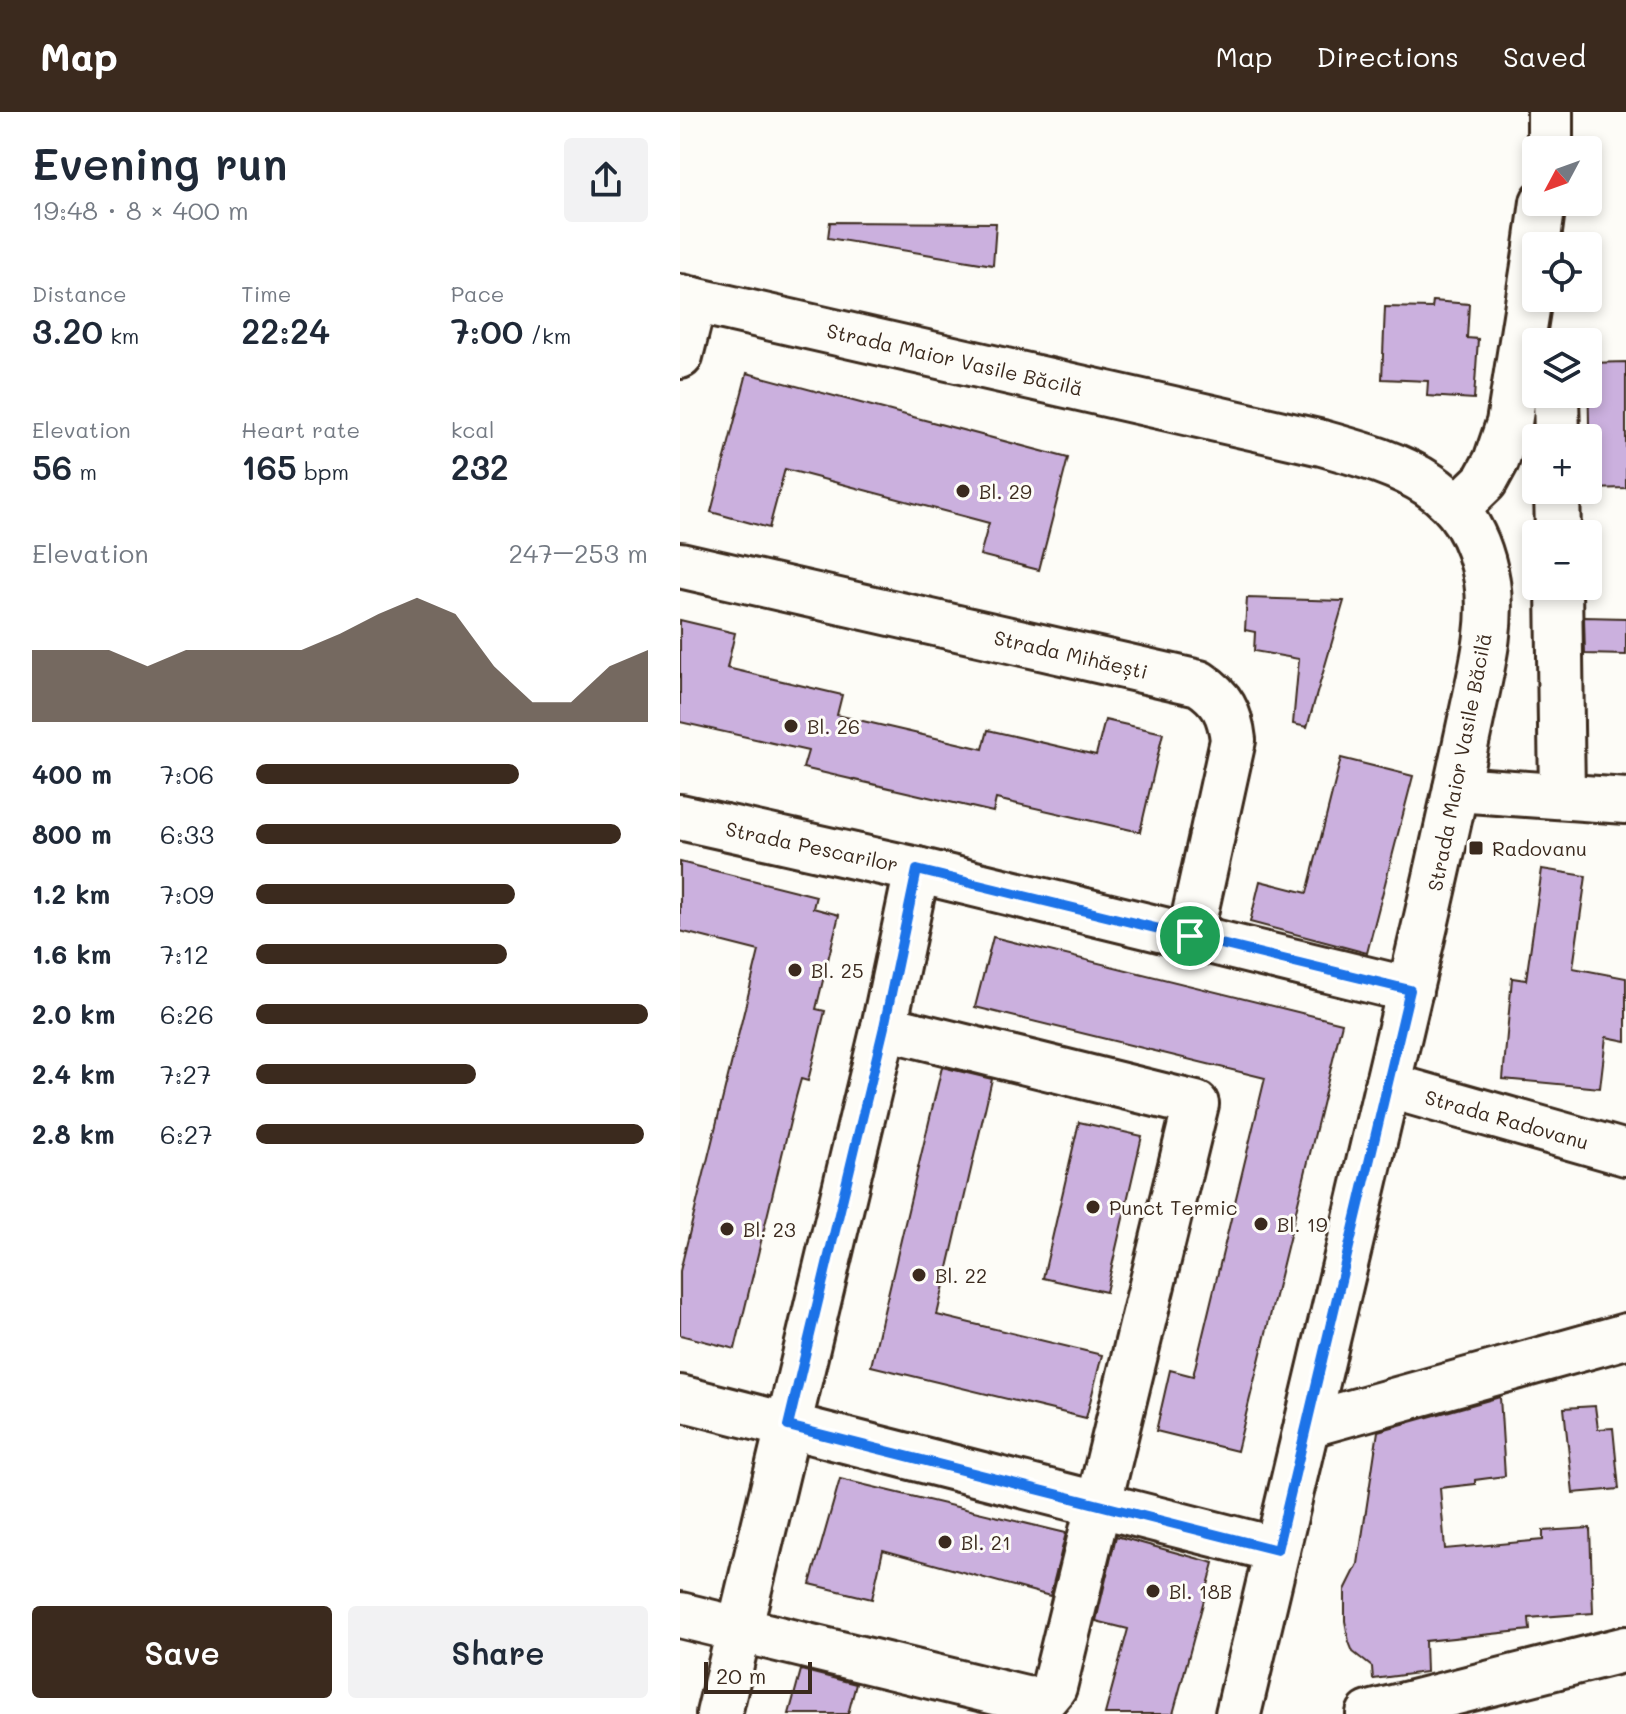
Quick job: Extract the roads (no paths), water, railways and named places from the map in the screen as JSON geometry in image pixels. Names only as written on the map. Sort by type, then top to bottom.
[{"type":"street","points":[[1550,112],[1550,136]]},
{"type":"street","points":[[680,356],[687,299]]},
{"type":"street","name":"Strada Maior Vasile Băcilă","points":[[687,299],[1322,443],[1379,459],[1417,475],[1457,508],[1476,543],[1487,580],[1488,615],[1479,679],[1410,990],[1238,1714]]},
{"type":"street","points":[[1457,508],[1485,481],[1496,461],[1509,423],[1529,312]]},
{"type":"street","name":"Strada Mihăești","points":[[680,565],[1199,683],[1213,693],[1224,705],[1233,740],[1190,936]]},
{"type":"street","points":[[1559,600],[1562,795]]},
{"type":"street","points":[[1456,789],[1626,801]]},
{"type":"street","name":"Strada Pescarilor","points":[[680,817],[917,870],[1410,990]]},
{"type":"street","points":[[719,1714],[884,1027],[917,870]]},
{"type":"street","points":[[680,1615],[1025,1699],[1043,1700],[1054,1687],[1196,1104],[884,1027]]},
{"type":"street","name":"Strada Radovanu","points":[[1387,1085],[1626,1153]]},
{"type":"street","points":[[1307,1425],[1626,1336]]},
{"type":"street","points":[[680,1398],[1277,1550]]},
{"type":"street","points":[[1369,1714],[1626,1649]]},
{"type":"place","name":"Bl. 29","points":[[963,491]]},
{"type":"place","name":"Bl. 26","points":[[791,726]]},
{"type":"place","name":"Radovanu","points":[[1476,848]]},
{"type":"place","name":"Bl. 25","points":[[795,970]]},
{"type":"place","name":"Punct Termic","points":[[1093,1207]]},
{"type":"place","name":"Bl. 19","points":[[1261,1224]]},
{"type":"place","name":"Bl. 23","points":[[727,1229]]},
{"type":"place","name":"Bl. 22","points":[[919,1275]]},
{"type":"place","name":"Bl. 21","points":[[945,1542]]},
{"type":"place","name":"Bl. 18B","points":[[1153,1591]]}]
